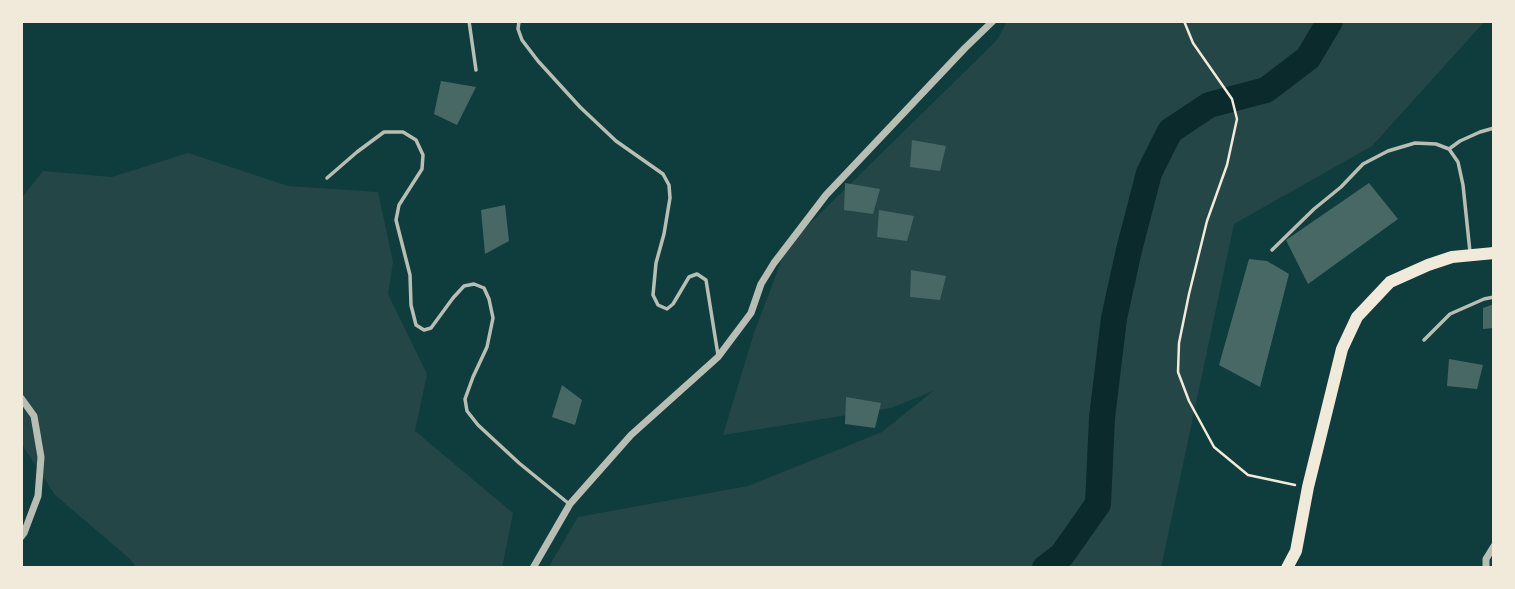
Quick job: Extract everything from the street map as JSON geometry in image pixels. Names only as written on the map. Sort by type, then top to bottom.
[{"type":"main road","points":[[1287,568],[1296,551],[1308,487],[1342,349],[1357,317],[1390,282],[1452,257],[1494,254]]},
{"type":"street","points":[[533,568],[570,505],[631,435],[718,357],[751,313],[761,284],[774,263],[826,195],[993,21]]},
{"type":"street","points":[[21,398],[34,416],[41,457],[38,496],[21,537]]},
{"type":"street","points":[[1486,568],[1486,559],[1494,546]]},
{"type":"lane","points":[[469,21],[476,70]]},
{"type":"lane","points":[[519,21],[518,29],[522,40],[580,107],[607,132],[663,174],[670,185],[653,295],[658,305],[667,309],[673,304],[689,277],[697,274],[706,280],[718,357]]},
{"type":"lane","points":[[1449,149],[1460,141],[1494,128]]},
{"type":"lane","points":[[327,178],[384,132],[402,132],[416,140],[423,155],[422,169],[399,205],[396,220],[410,275],[411,305],[416,325],[424,330],[431,328],[464,286],[474,284],[484,288],[493,318],[487,347],[472,377],[465,399],[467,411],[478,425],[519,463],[570,505]]},
{"type":"lane","points":[[1272,250],[1363,164],[1388,151],[1415,143],[1436,144],[1449,149],[1458,162],[1470,255]]},
{"type":"lane","points":[[1424,340],[1450,314],[1494,297]]},
{"type":"path","points":[[1184,21],[1193,43],[1232,99],[1237,119],[1227,165],[1207,221],[1189,294],[1178,372],[1189,401],[1214,447],[1248,475],[1308,487]]},
{"type":"shaded area","points":[[1007,21],[1485,21],[1372,146],[1234,224],[1161,568],[548,568],[578,517],[748,486],[882,432],[933,391],[891,408],[723,435],[754,333],[787,246],[997,40]]},
{"type":"shaded area","points":[[188,153],[288,186],[378,192],[393,262],[388,294],[427,374],[415,431],[513,513],[502,568],[137,568],[55,495],[21,443],[21,199],[43,171],[112,177]]},
{"type":"building","points":[[441,81],[476,87],[457,125],[434,114]]},
{"type":"building","points":[[912,140],[946,146],[940,171],[910,167]]},
{"type":"building","points":[[845,183],[880,189],[873,214],[844,210]]},
{"type":"building","points":[[1369,183],[1398,219],[1308,284],[1286,240]]},
{"type":"building","points":[[505,205],[509,241],[485,254],[481,210]]},
{"type":"building","points":[[879,210],[914,216],[907,241],[877,237]]},
{"type":"building","points":[[1249,259],[1267,261],[1289,274],[1260,387],[1219,365]]},
{"type":"building","points":[[911,270],[946,276],[940,300],[910,297]]},
{"type":"building","points":[[1494,304],[1494,328],[1483,329],[1483,308]]},
{"type":"building","points":[[1449,359],[1483,365],[1477,389],[1447,386]]},
{"type":"building","points":[[562,385],[582,400],[575,425],[552,417]]},
{"type":"building","points":[[846,397],[881,403],[875,428],[845,424]]},
{"type":"waterway","points":[[1045,568],[1062,555],[1098,504],[1102,418],[1114,318],[1149,173],[1170,131],[1209,105],[1266,90],[1308,58],[1330,21]]}]
